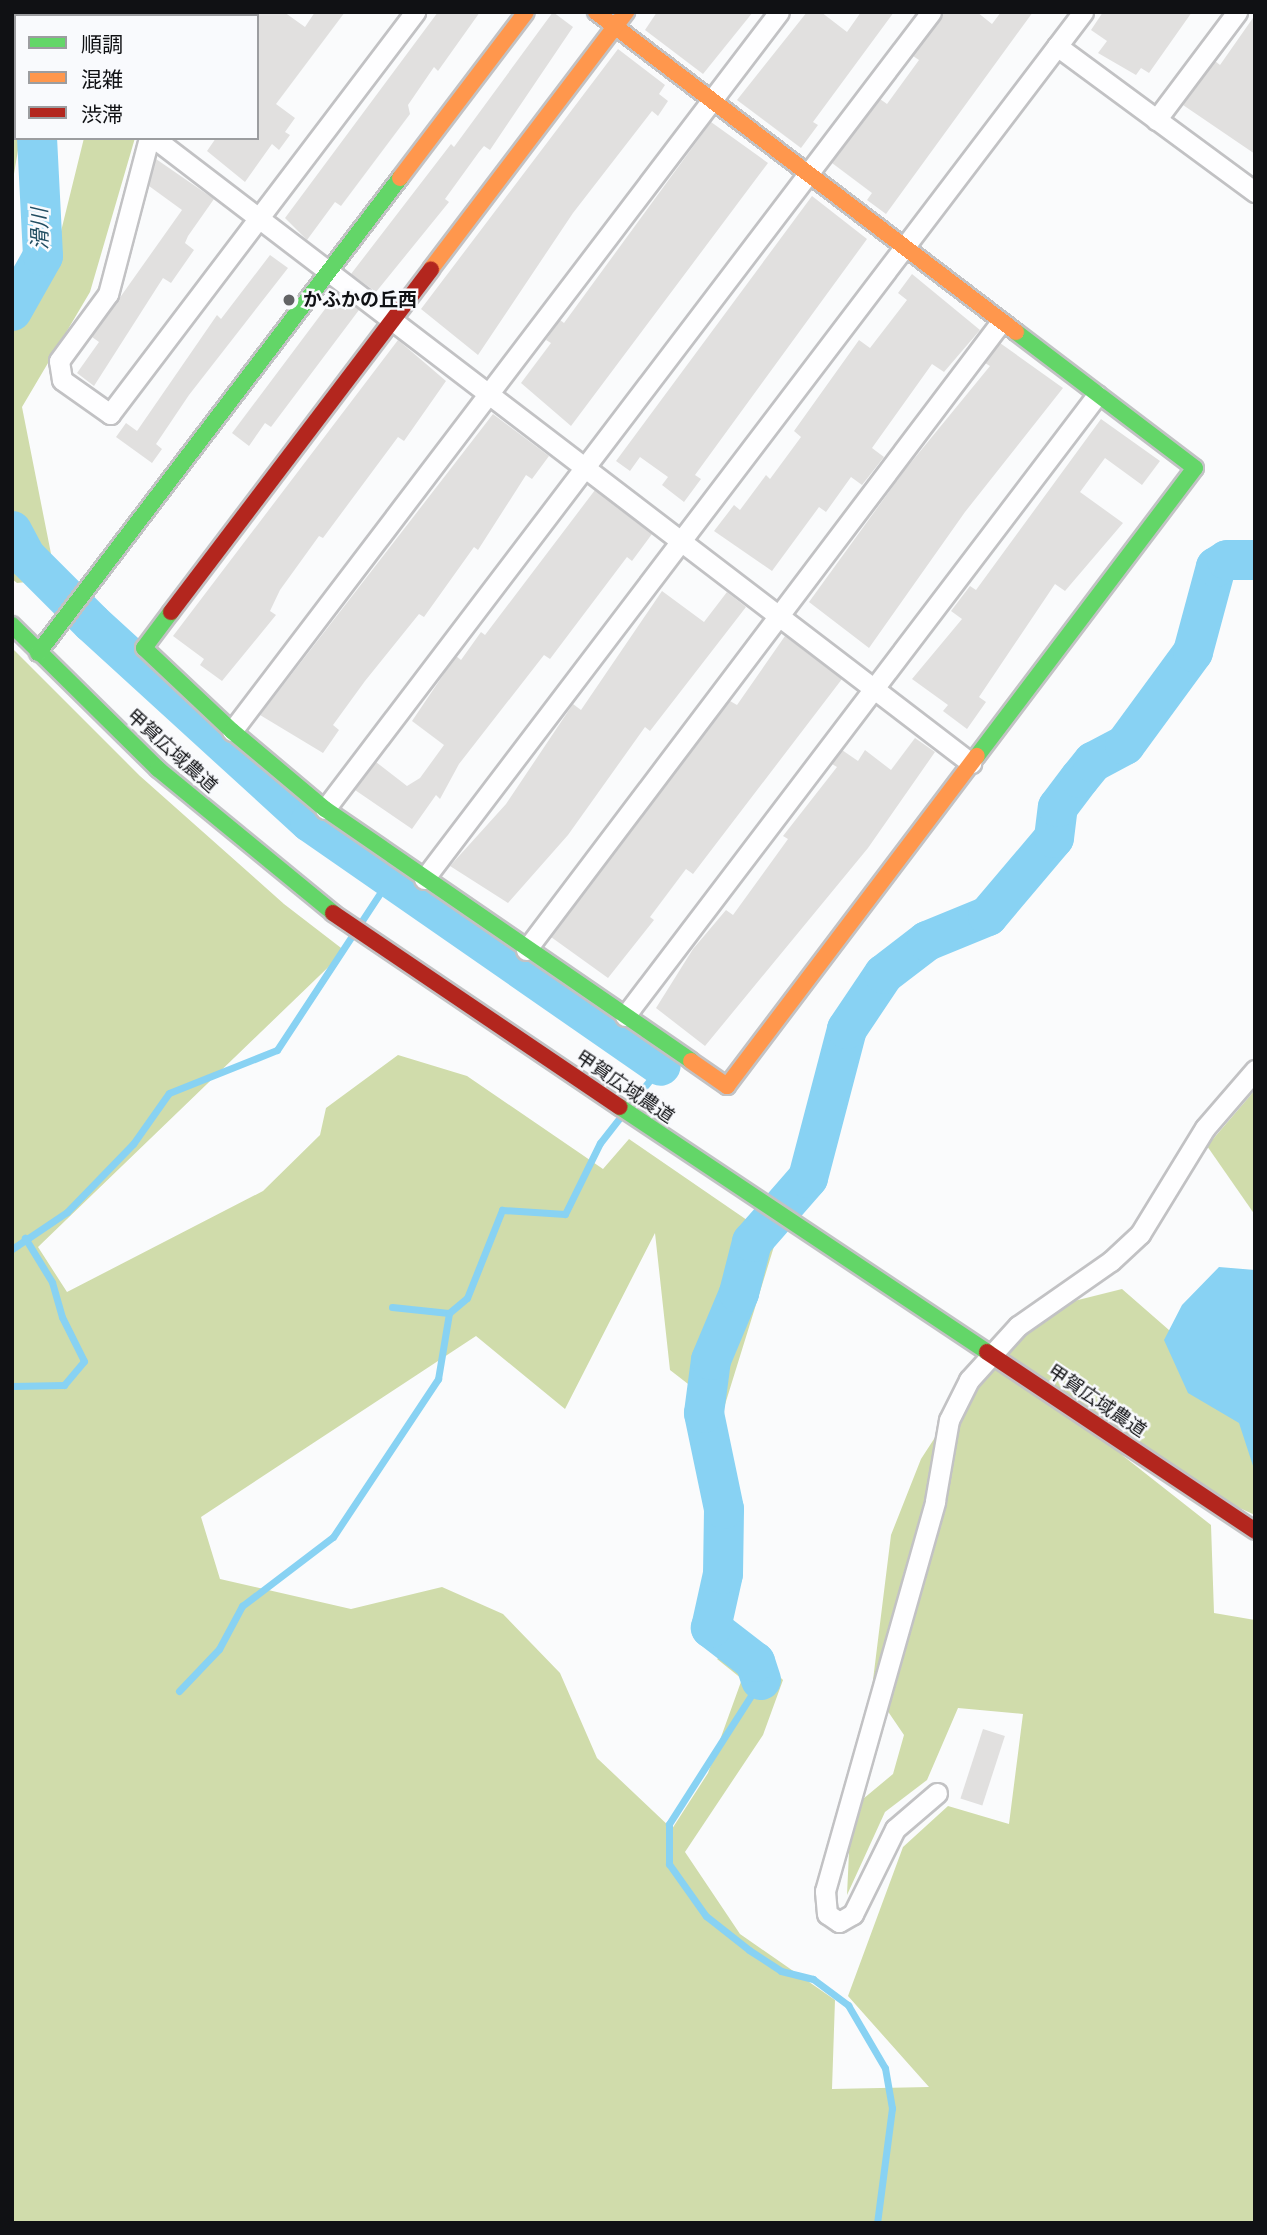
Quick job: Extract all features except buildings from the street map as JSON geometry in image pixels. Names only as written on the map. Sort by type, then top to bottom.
[{"type":"street","points":[[150,140],[108,294],[59,362],[62,380],[110,414],[415,12]]},
{"type":"street","points":[[38,653],[526,12]]},
{"type":"street","points":[[596,12],[615,27],[712,101],[809,174],[1001,322],[1195,468],[727,1086],[325,809],[232,732],[144,648],[392,320],[615,27],[626,12]]},
{"type":"street","points":[[232,732],[779,12]]},
{"type":"street","points":[[325,809],[931,12]]},
{"type":"street","points":[[424,879],[1083,12]]},
{"type":"street","points":[[1156,120],[1237,12]]},
{"type":"street","points":[[1057,46],[1255,192]]},
{"type":"street","points":[[154,140],[971,763]]},
{"type":"street","points":[[526,950],[1001,322]]},
{"type":"street","points":[[625,1016],[1097,395]]},
{"type":"street","name":"甲賀広域農道","points":[[12,625],[158,769],[341,920],[1255,1531]]},
{"type":"street","points":[[937,1793],[895,1829],[853,1914],[839,1922],[828,1914],[825,1891],[935,1501],[949,1420],[990,1354],[1018,1326],[1140,1234],[1205,1128],[1255,1070]]},
{"type":"green space","points":[[12,12],[74,12],[14,14],[14,140],[20,140],[12,186]]},
{"type":"green space","points":[[84,140],[134,140],[90,292],[22,407],[56,579],[17,583],[12,579],[12,330],[49,280]]},
{"type":"green space","points":[[12,648],[140,776],[284,904],[345,951],[38,1247],[67,1292],[263,1191],[320,1135],[326,1108],[398,1055],[467,1076],[603,1169],[629,1139],[776,1240],[723,1411],[670,1370],[655,1233],[565,1409],[476,1336],[201,1517],[220,1579],[351,1609],[442,1587],[503,1614],[560,1673],[597,1758],[672,1829],[708,1773],[742,1679],[717,1659],[744,1641],[783,1680],[763,1735],[685,1852],[740,1934],[835,2000],[832,2089],[929,2087],[848,1996],[903,1847],[948,1806],[1009,1824],[1023,1714],[958,1708],[927,1780],[885,1812],[847,1895],[851,1809],[893,1774],[904,1735],[872,1688],[891,1535],[921,1459],[969,1385],[1034,1311],[1122,1289],[1185,1344],[1255,1436],[1255,1515],[1122,1455],[1211,1525],[1214,1613],[1255,1620],[1255,2223],[12,2223]]},
{"type":"green space","points":[[1255,1090],[1255,1215],[1207,1146]]},
{"type":"water","points":[[1219,1267],[1255,1270],[1255,1472],[1239,1423],[1188,1393],[1164,1340],[1182,1305]]},
{"type":"waterway","name":"滑川","points":[[12,311],[43,256],[37,140]]},
{"type":"waterway","points":[[12,531],[26,557],[92,623],[310,822],[661,1066]]},
{"type":"waterway","points":[[761,1680],[755,1662],[711,1628],[723,1574],[724,1509],[704,1413],[711,1360],[739,1293],[752,1242],[808,1178],[847,1029],[884,974],[927,941],[988,916],[1054,838],[1058,807],[1080,778],[1093,762],[1125,745],[1193,652],[1216,567],[1227,560],[1255,560]]},
{"type":"waterway","points":[[12,1249],[67,1212],[133,1144],[169,1093],[277,1050],[388,881]]},
{"type":"waterway","points":[[630,1105],[661,1066]]},
{"type":"waterway","points":[[179,1691],[219,1649],[242,1606],[333,1537],[438,1379],[449,1313],[467,1298],[502,1210],[565,1214],[600,1143],[622,1115]]},
{"type":"waterway","points":[[12,1386],[64,1385],[84,1361],[62,1317],[52,1282],[25,1238]]},
{"type":"waterway","points":[[392,1307],[449,1313]]},
{"type":"waterway","points":[[761,1680],[669,1824],[669,1864],[706,1916],[749,1950],[781,1971],[813,1979],[848,2005],[885,2068],[892,2108],[877,2223]]},
{"type":"traffic: fast","points":[[38,653],[400,178]]},
{"type":"traffic: fast","points":[[977,756],[1195,468],[1016,332]]},
{"type":"traffic: fast","points":[[171,612],[144,648],[232,731],[325,809],[691,1061]]},
{"type":"traffic: fast","points":[[12,625],[158,769],[333,913]]},
{"type":"traffic: fast","points":[[620,1107],[987,1352]]},
{"type":"traffic: slow","points":[[400,178],[526,12]]},
{"type":"traffic: slow","points":[[596,12],[1016,332]]},
{"type":"traffic: slow","points":[[431,269],[626,12]]},
{"type":"traffic: slow","points":[[691,1061],[727,1086],[977,756]]},
{"type":"traffic: jam","points":[[171,612],[431,269]]},
{"type":"traffic: jam","points":[[333,913],[620,1107]]},
{"type":"traffic: jam","points":[[987,1352],[1255,1531]]},
{"type":"place","name":"かふかの丘西","points":[[289,300]]}]
